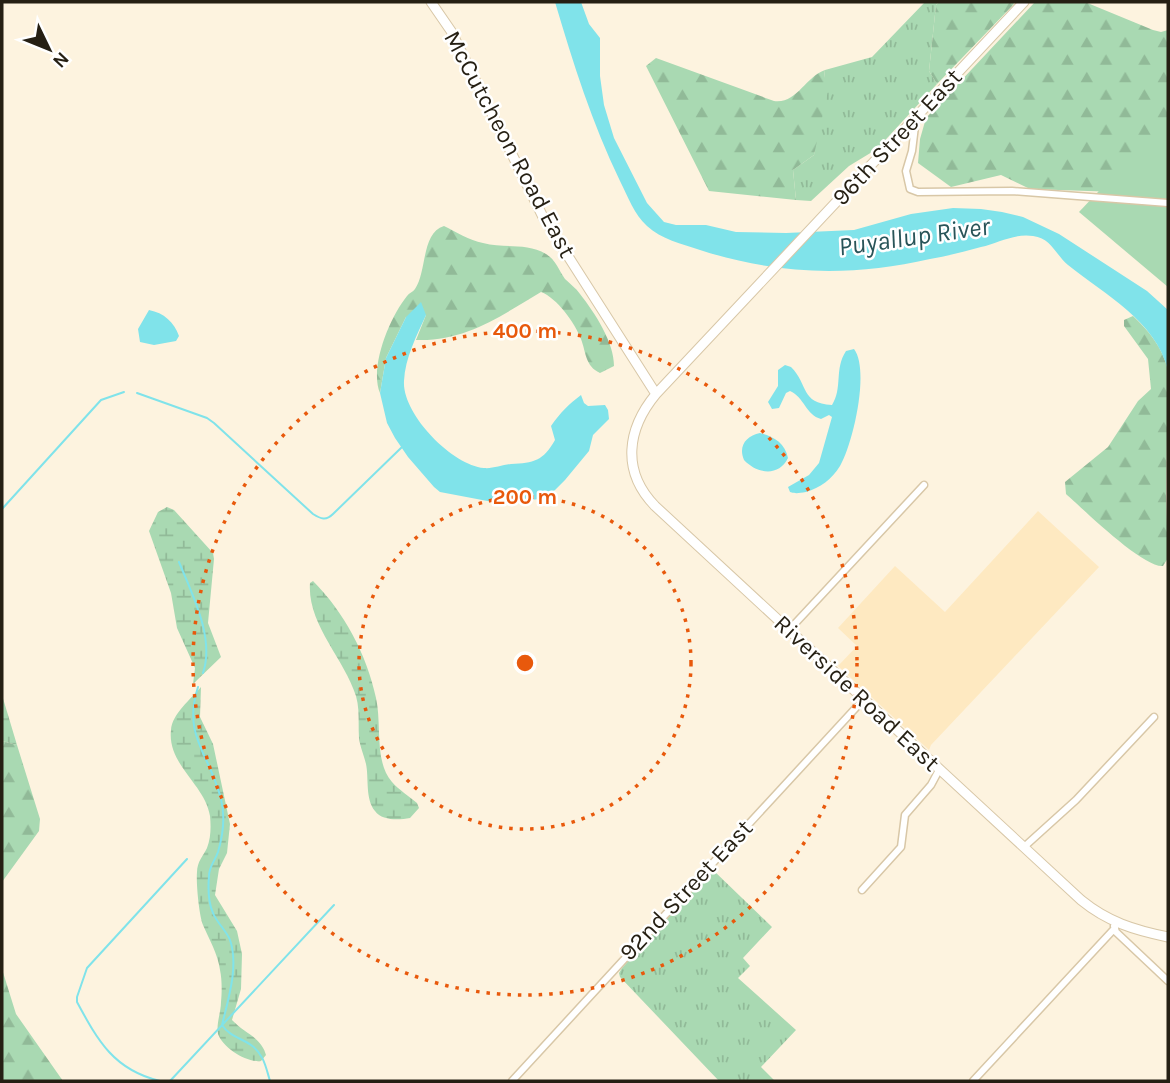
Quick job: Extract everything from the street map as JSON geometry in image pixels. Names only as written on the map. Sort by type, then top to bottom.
[{"type":"street","name":"McCutcheon Road East","points":[[431,2],[451,31],[542,217],[656,394]]},
{"type":"street","name":"96th Street East","points":[[656,394],[1024,2]]},
{"type":"street","points":[[916,118],[906,179],[910,189],[918,192],[1012,191],[1168,203]]},
{"type":"street","name":"Riverside Road East","points":[[656,394],[638,420],[631,448],[633,469],[642,490],[661,511],[1081,900],[1114,925],[1168,937]]},
{"type":"street","points":[[789,630],[924,485]]},
{"type":"street","name":"92nd Street East","points":[[512,1081],[863,700]]},
{"type":"street","points":[[1024,847],[1076,800],[1154,718]]},
{"type":"street","points":[[862,890],[901,848],[905,815],[931,785],[940,770]]},
{"type":"street","points":[[1114,925],[1116,932],[1168,981]]},
{"type":"street","points":[[973,1081],[1114,925]]},
{"type":"shaded area","points":[[1038,511],[1099,567],[929,750],[838,666],[857,646],[838,628],[895,566],[945,612]]},
{"type":"green space","points":[[925,2],[939,2],[936,5],[929,71],[937,84],[877,149],[849,166],[811,201],[796,200],[793,170],[814,155],[825,70],[872,57]]},
{"type":"green space","points":[[939,2],[1014,4],[937,84],[929,71],[936,5]]},
{"type":"green space","points":[[1035,2],[1085,2],[1153,30],[1168,30],[1168,143],[1117,192],[1030,189],[1001,175],[951,187],[918,163],[920,139],[926,118]]},
{"type":"green space","points":[[656,58],[774,101],[789,98],[825,70],[824,78],[829,86],[814,155],[793,170],[796,200],[709,191],[646,66]]},
{"type":"green space","points":[[1168,118],[1168,287],[1079,212]]},
{"type":"green space","points":[[444,226],[478,242],[531,248],[549,256],[597,319],[611,347],[614,366],[600,373],[591,367],[570,319],[559,305],[541,292],[482,326],[450,337],[416,340],[426,315],[406,317],[386,358],[380,393],[377,370],[388,329],[401,305],[419,282],[431,236]]},
{"type":"green space","points":[[1133,316],[1155,340],[1168,370],[1168,558],[1163,566],[1142,558],[1128,548],[1066,494],[1065,482],[1108,447],[1138,401],[1151,389],[1148,359],[1124,326],[1124,320]]},
{"type":"green space","points":[[167,507],[174,510],[213,553],[214,559],[208,623],[221,657],[193,684],[195,668],[177,628],[171,593],[149,531],[158,512]]},
{"type":"green space","points":[[313,581],[344,620],[367,666],[378,708],[381,753],[386,774],[419,808],[410,818],[386,818],[378,814],[372,806],[359,738],[356,696],[314,613],[310,583]]},
{"type":"green space","points":[[201,687],[200,717],[213,744],[230,824],[227,853],[219,869],[215,895],[237,931],[242,954],[241,989],[232,1020],[264,1049],[266,1055],[261,1061],[249,1060],[236,1054],[218,1034],[221,974],[202,920],[197,884],[198,865],[209,840],[210,816],[207,805],[180,764],[171,742],[175,718]]},
{"type":"green space","points":[[2,695],[17,745],[2,741]]},
{"type":"green space","points":[[2,741],[17,745],[40,819],[39,831],[2,882]]},
{"type":"green space","points":[[712,869],[772,927],[743,958],[750,966],[738,978],[796,1030],[761,1067],[775,1081],[719,1081],[620,977],[622,968]]},
{"type":"green space","points":[[2,969],[16,1014],[63,1081],[2,1081]]},
{"type":"water","name":"Puyallup River","points":[[555,2],[581,2],[589,24],[600,38],[600,76],[604,105],[614,138],[647,203],[664,222],[676,225],[706,225],[736,232],[786,233],[854,230],[911,214],[953,208],[981,209],[1023,217],[1059,234],[1147,291],[1168,310],[1168,370],[1161,352],[1140,323],[1068,265],[1049,243],[1039,237],[1013,237],[962,252],[900,265],[814,271],[786,269],[729,258],[659,234],[647,226],[635,211],[610,159],[584,93]]},
{"type":"water","points":[[421,302],[426,315],[407,364],[404,381],[406,394],[411,408],[431,436],[458,458],[471,465],[487,468],[532,462],[542,457],[551,447],[555,440],[551,426],[581,395],[588,406],[605,405],[609,419],[593,435],[589,451],[555,490],[540,499],[498,503],[440,492],[408,457],[387,423],[380,393],[386,358],[406,317]]},
{"type":"water","points":[[149,310],[159,313],[171,322],[179,336],[176,341],[154,345],[140,342],[138,329]]},
{"type":"water","points":[[854,349],[859,359],[860,389],[845,456],[837,471],[821,485],[806,492],[790,492],[788,487],[809,475],[819,463],[832,417],[816,417],[799,397],[790,391],[786,393],[779,408],[772,409],[768,402],[778,386],[778,370],[785,365],[791,367],[810,397],[822,404],[832,405],[837,392],[842,358],[846,351]]},
{"type":"water","points":[[760,433],[782,445],[788,458],[774,471],[761,471],[749,465],[742,455],[744,442]]},
{"type":"waterway","points":[[2,509],[101,400],[124,392]]},
{"type":"waterway","points":[[137,393],[207,418],[313,514],[321,518],[328,518],[333,514],[402,447]]},
{"type":"waterway","points":[[179,562],[204,631],[206,659],[203,673]]},
{"type":"waterway","points":[[198,687],[193,719],[195,733],[216,783],[223,812],[221,839],[210,869],[209,885],[211,909],[228,936],[232,950],[232,983],[222,1025],[259,1053],[270,1081]]},
{"type":"waterway","points":[[160,1081],[131,1070],[109,1052],[92,1029],[77,1002],[77,997],[87,968],[187,859]]},
{"type":"waterway","points":[[170,1081],[334,905]]}]
